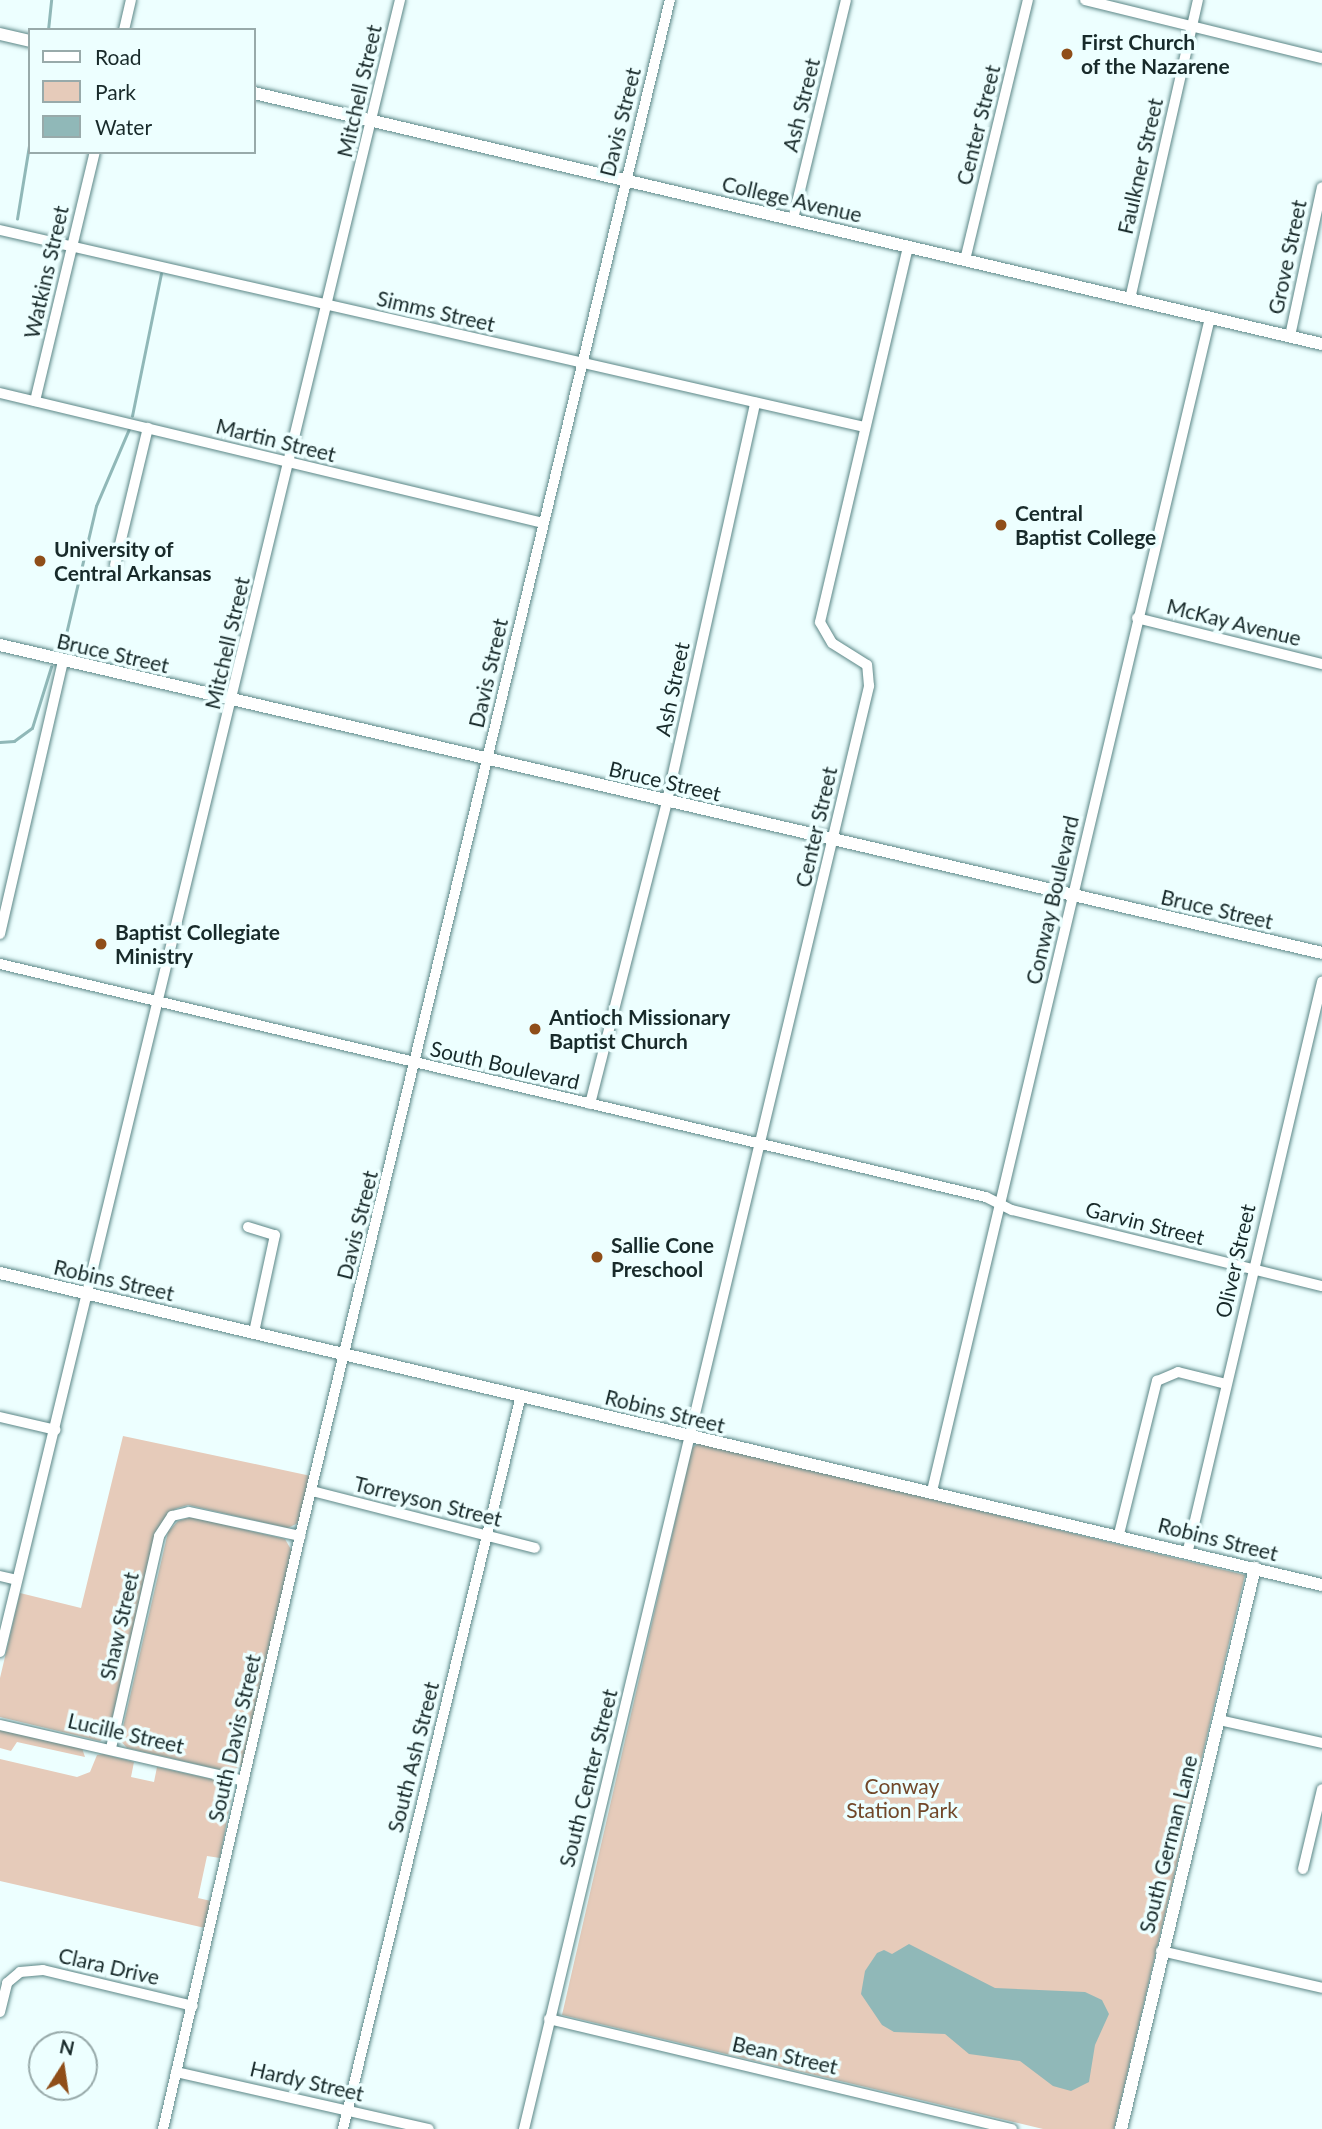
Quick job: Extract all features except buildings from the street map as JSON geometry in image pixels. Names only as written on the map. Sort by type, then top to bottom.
[{"type":"street","points":[[124,28],[131,0]]},
{"type":"street","name":"Mitchell Street","points":[[0,1652],[233,701],[400,0]]},
{"type":"street","name":"Davis Street","points":[[345,1355],[670,0]]},
{"type":"street","name":"Ash Street","points":[[793,219],[846,0]]},
{"type":"street","name":"Center Street","points":[[965,260],[1028,0]]},
{"type":"street","points":[[1085,0],[1322,58]]},
{"type":"street","name":"Faulkner Street","points":[[1130,299],[1198,0]]},
{"type":"street","points":[[0,34],[28,41]]},
{"type":"street","name":"College Avenue","points":[[256,93],[1322,344]]},
{"type":"street","name":"Watkins Street","points":[[35,401],[95,154]]},
{"type":"street","name":"Grove Street","points":[[1290,336],[1322,187]]},
{"type":"street","name":"Simms Street","points":[[0,230],[71,249],[864,427]]},
{"type":"street","name":"Center Street","points":[[691,1437],[870,675],[867,665],[832,643],[820,622],[908,246]]},
{"type":"street","name":"Conway Boulevard","points":[[932,1491],[1210,318]]},
{"type":"street","name":"Martin Street","points":[[0,393],[543,523]]},
{"type":"street","name":"Ash Street","points":[[590,1104],[667,802],[755,403]]},
{"type":"street","points":[[115,565],[148,428]]},
{"type":"street","name":"McKay Avenue","points":[[1137,618],[1322,664]]},
{"type":"street","name":"Bruce Street","points":[[0,645],[63,662],[1322,953]]},
{"type":"street","points":[[0,934],[63,662]]},
{"type":"street","name":"South Boulevard","points":[[0,964],[415,1065],[986,1197],[1000,1204]]},
{"type":"street","name":"Oliver Street","points":[[1188,1550],[1252,1269],[1322,982]]},
{"type":"street","name":"Garvin Street","points":[[1000,1204],[1322,1286]]},
{"type":"street","points":[[248,1227],[275,1235],[254,1332]]},
{"type":"street","name":"Robins Street","points":[[0,1273],[691,1437],[1188,1550],[1322,1585]]},
{"type":"street","name":"South Davis Street","points":[[163,2129],[300,1536],[345,1355]]},
{"type":"street","points":[[1119,1534],[1157,1381],[1178,1372],[1226,1384]]},
{"type":"street","name":"South Ash Street","points":[[343,2129],[521,1395]]},
{"type":"street","points":[[0,1417],[56,1430]]},
{"type":"street","name":"South Center Street","points":[[524,2129],[691,1437]]},
{"type":"street","name":"Torreyson Street","points":[[312,1491],[535,1548]]},
{"type":"street","name":"Shaw Street","points":[[111,1748],[159,1536],[172,1516],[190,1513],[300,1536]]},
{"type":"street","name":"South German Lane","points":[[1121,2129],[1161,1951],[1255,1568]]},
{"type":"street","points":[[0,1576],[17,1580]]},
{"type":"street","points":[[1219,1720],[1322,1743]]},
{"type":"street","name":"Lucille Street","points":[[0,1725],[111,1748],[244,1781]]},
{"type":"street","points":[[1303,1869],[1322,1789]]},
{"type":"street","points":[[1161,1951],[1322,1988]]},
{"type":"street","name":"Clara Drive","points":[[0,2012],[7,1983],[20,1972],[43,1970],[193,2006]]},
{"type":"street","name":"Bean Street","points":[[549,2019],[1012,2129]]},
{"type":"street","name":"Hardy Street","points":[[176,2072],[429,2129]]},
{"type":"green space","points":[[123,1436],[311,1476],[300,1522],[288,1528],[188,1505],[175,1509],[156,1531],[108,1736],[100,1741],[0,1717],[0,1678],[20,1593],[81,1608]]},
{"type":"green space","name":"Conway Station Park","points":[[699,1443],[1245,1575],[1114,2129],[1043,2129],[562,2015],[692,1448]]},
{"type":"green space","points":[[192,1517],[285,1539],[293,1553],[243,1764],[230,1772],[127,1748],[120,1740],[168,1532],[178,1521]]},
{"type":"green space","points":[[0,1730],[82,1748],[85,1757],[17,1742],[11,1751],[0,1748]]},
{"type":"green space","points":[[97,1755],[134,1762],[131,1777],[154,1782],[157,1767],[229,1783],[233,1788],[220,1858],[207,1856],[198,1898],[211,1901],[205,1928],[0,1881],[0,1759],[77,1777],[90,1772]]},
{"type":"water","points":[[909,1944],[995,1988],[1085,1992],[1102,2000],[1109,2014],[1095,2045],[1089,2082],[1071,2091],[1053,2086],[1020,2061],[969,2054],[945,2034],[894,2032],[882,2025],[861,1994],[865,1971],[877,1953],[884,1950],[892,1954]]},
{"type":"waterway","points":[[48,28],[51,0]]},
{"type":"waterway","points":[[17,219],[28,152]]},
{"type":"waterway","points":[[132,416],[161,274]]},
{"type":"waterway","points":[[56,646],[66,634],[96,506],[129,429]]},
{"type":"waterway","points":[[0,742],[14,741],[32,728],[51,667]]},
{"type":"place","name":"First Church of the Nazarene","points":[[1067,54]]},
{"type":"place","name":"Central Baptist College","points":[[1001,525]]},
{"type":"place","name":"University of Central Arkansas","points":[[40,561]]},
{"type":"place","name":"Baptist Collegiate Ministry","points":[[101,944]]},
{"type":"place","name":"Antioch Missionary Baptist Church","points":[[535,1029]]},
{"type":"place","name":"Sallie Cone Preschool","points":[[597,1257]]}]
